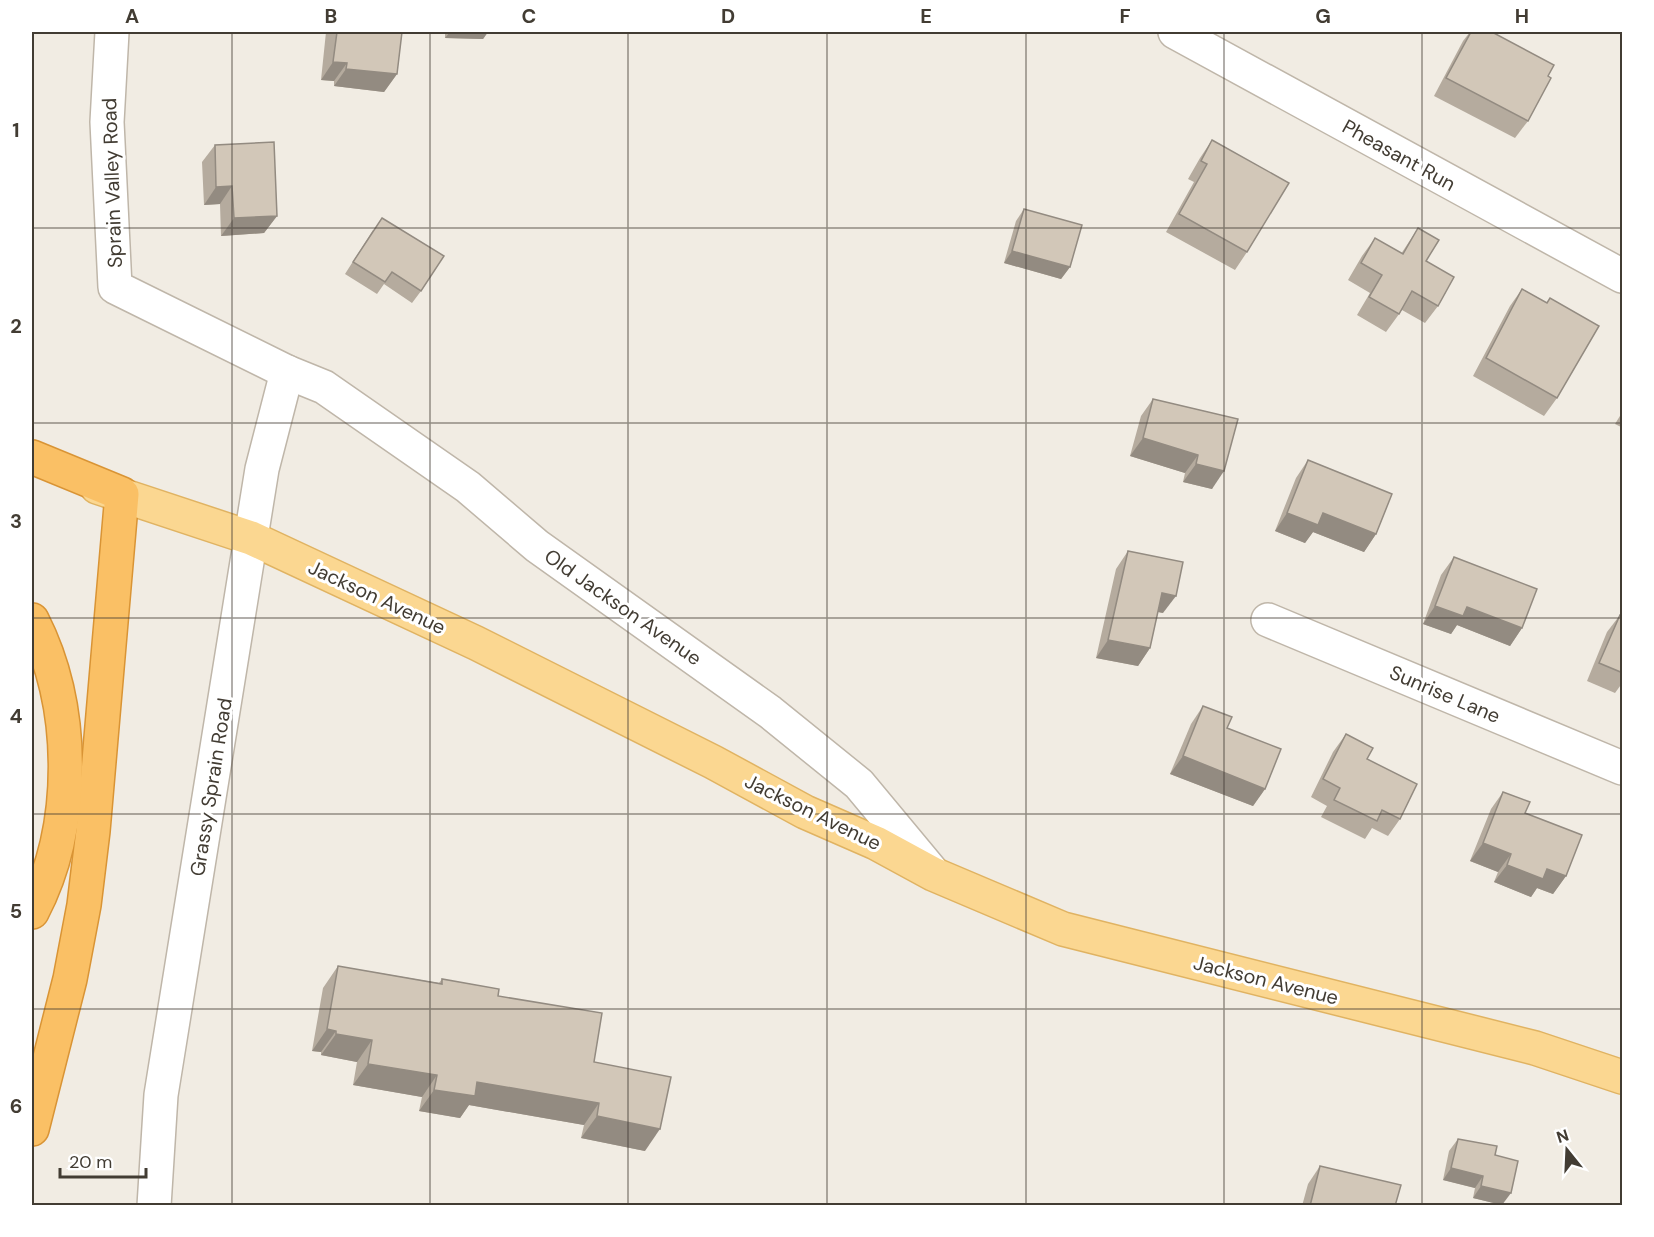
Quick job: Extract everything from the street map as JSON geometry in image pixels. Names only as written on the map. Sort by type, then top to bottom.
[{"type":"highway","points":[[32,457],[122,494],[84,905],[61,1016],[32,1129]]},
{"type":"highway","points":[[32,620],[47,656],[55,684],[60,713],[64,773],[59,830],[44,889],[32,912]]},
{"type":"main road","name":"Jackson Avenue","points":[[32,468],[122,494],[252,538],[476,643],[703,757],[805,812],[876,843],[933,874],[1063,929],[1535,1048],[1623,1077]]},
{"type":"street","name":"Sprain Valley Road","points":[[112,32],[107,122],[115,287],[287,372]]},
{"type":"street","name":"Pheasant Run","points":[[1175,32],[1623,276]]},
{"type":"street","name":"Grassy Sprain Road","points":[[154,1206],[161,1095],[262,469],[287,372]]},
{"type":"street","name":"Old Jackson Avenue","points":[[287,372],[324,387],[468,487],[537,546],[770,712],[859,784],[933,874]]},
{"type":"street","name":"Sunrise Lane","points":[[1268,620],[1623,768]]},
{"type":"building","points":[[337,32],[402,32],[397,74],[346,69],[347,63],[333,62]]},
{"type":"building","points":[[1471,32],[1492,32],[1554,65],[1548,76],[1551,78],[1528,121],[1446,78]]},
{"type":"building","points":[[1212,140],[1289,183],[1247,252],[1179,214],[1207,164],[1201,161]]},
{"type":"building","points":[[274,142],[277,216],[234,218],[232,186],[216,187],[215,145]]},
{"type":"building","points":[[1024,209],[1082,225],[1070,267],[1012,251]]},
{"type":"building","points":[[382,218],[444,256],[421,291],[392,272],[385,282],[353,262]]},
{"type":"building","points":[[1418,228],[1439,240],[1426,261],[1454,277],[1438,306],[1412,291],[1399,314],[1369,297],[1382,275],[1361,263],[1375,238],[1403,254]]},
{"type":"building","points":[[1522,289],[1547,303],[1550,298],[1599,326],[1557,398],[1486,358]]},
{"type":"building","points":[[1153,399],[1238,419],[1224,471],[1196,464],[1198,455],[1143,438]]},
{"type":"building","points":[[1308,460],[1392,494],[1376,534],[1323,513],[1318,525],[1287,513]]},
{"type":"building","points":[[1128,551],[1183,562],[1176,596],[1162,593],[1150,648],[1108,640]]},
{"type":"building","points":[[1454,557],[1537,589],[1522,628],[1467,607],[1463,616],[1435,606]]},
{"type":"building","points":[[1620,615],[1623,616],[1623,673],[1599,663]]},
{"type":"building","points":[[1203,706],[1232,717],[1227,728],[1281,749],[1265,789],[1183,756]]},
{"type":"building","points":[[1346,734],[1373,748],[1367,759],[1417,784],[1400,819],[1382,810],[1377,821],[1334,800],[1340,788],[1323,779]]},
{"type":"building","points":[[1503,792],[1530,802],[1525,813],[1582,835],[1566,876],[1547,869],[1543,879],[1507,865],[1511,854],[1483,843]]},
{"type":"building","points":[[338,966],[442,984],[442,979],[499,989],[498,996],[602,1013],[594,1062],[671,1077],[660,1129],[597,1116],[599,1103],[477,1082],[475,1096],[434,1090],[437,1075],[368,1064],[372,1040],[336,1034],[336,1031],[327,1029]]},
{"type":"building","points":[[1458,1139],[1497,1146],[1495,1155],[1518,1161],[1511,1193],[1481,1186],[1483,1176],[1451,1168]]},
{"type":"building","points":[[1320,1166],[1401,1185],[1395,1206],[1310,1206]]}]
